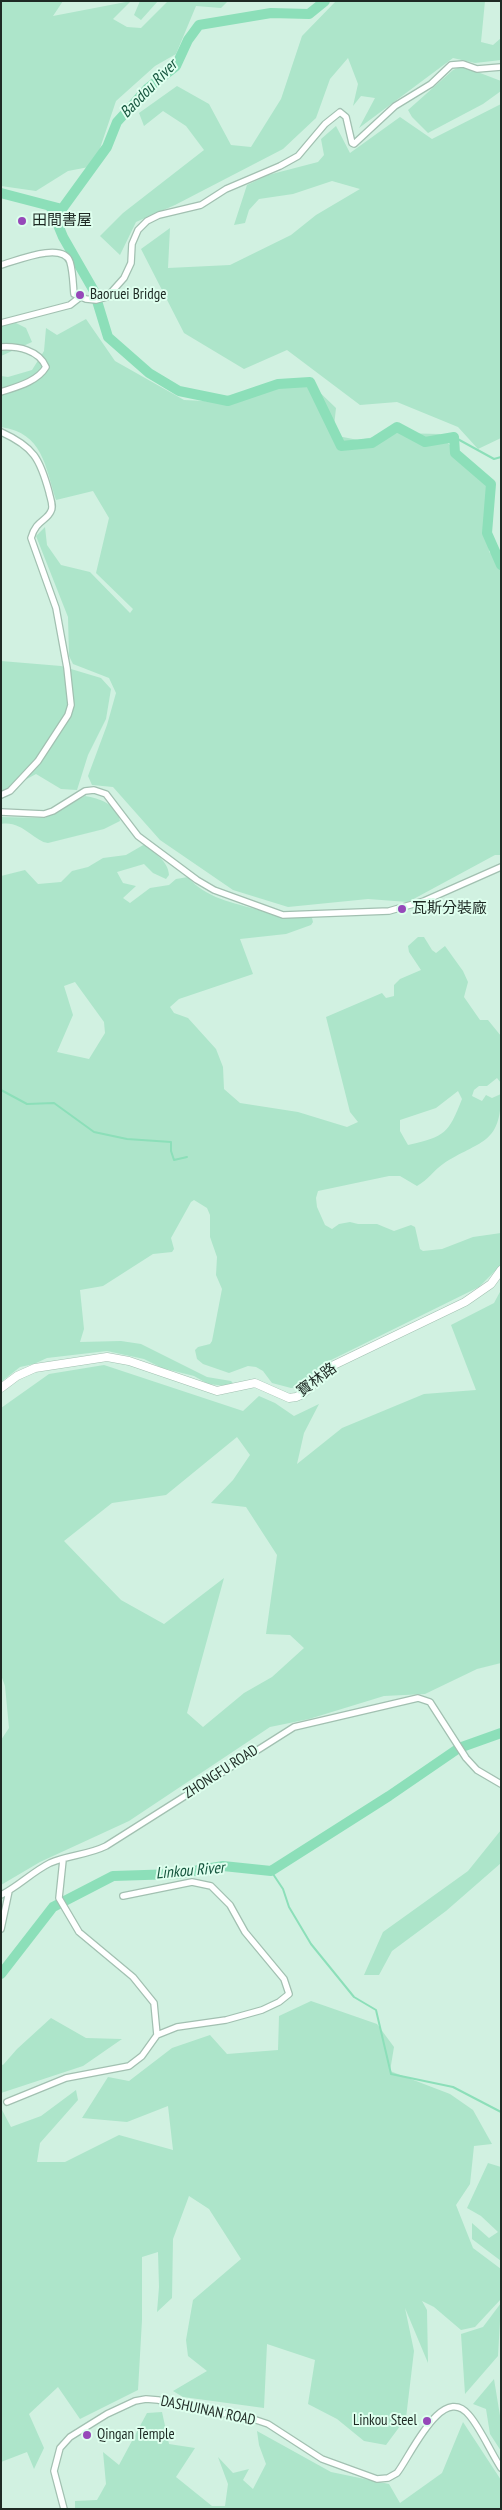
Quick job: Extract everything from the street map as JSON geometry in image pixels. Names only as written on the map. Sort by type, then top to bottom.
[{"type":"main road","name":"寶林路","points":[[1,1388],[17,1376],[35,1368],[107,1357],[130,1361],[217,1391],[255,1383],[289,1398],[296,1398],[303,1394],[334,1365],[465,1302],[491,1284],[501,1270]]},
{"type":"street","points":[[1,265],[48,252],[64,254],[70,261],[74,294],[78,298],[96,300],[107,297],[124,278],[131,263],[132,244],[138,230],[147,221],[159,215],[201,205],[226,190],[286,163],[298,156],[325,124],[340,112],[346,117],[352,143],[354,144],[395,106],[431,84],[451,65],[463,64],[477,68],[501,67]]},
{"type":"street","points":[[1,323],[70,305],[78,298]]},
{"type":"street","points":[[1,347],[19,346],[43,359],[46,367],[36,378],[1,392]]},
{"type":"street","points":[[1,432],[14,438],[38,457],[52,505],[51,512],[33,529],[31,538],[56,608],[71,692],[68,715],[38,761],[10,791],[1,795]]},
{"type":"street","points":[[1,812],[44,814],[53,811],[85,791],[94,790],[106,794],[138,836],[197,880],[214,890],[283,915],[390,911],[424,901],[501,867]]},
{"type":"street","name":"ZHONGFU ROAD","points":[[1,1895],[35,1871],[62,1860],[92,1853],[106,1846],[294,1727],[418,1698],[430,1702],[443,1726],[466,1758],[478,1770],[501,1784]]},
{"type":"street","points":[[62,1860],[59,1898],[80,1932],[133,1977],[154,2003],[157,2035]]},
{"type":"street","points":[[7,2102],[66,2078],[129,2066],[142,2056],[157,2035],[177,2028],[226,2020],[262,2010],[279,2002],[289,1994],[284,1979],[245,1932],[230,1905],[211,1886],[192,1882],[123,1896]]},
{"type":"street","points":[[1,1929],[9,1891]]},
{"type":"street","name":"DASHUINAN ROAD","points":[[64,2509],[54,2471],[60,2448],[70,2437],[107,2414],[146,2399],[256,2420],[268,2424],[322,2459],[377,2479],[388,2478],[397,2473],[433,2418],[442,2409],[457,2407],[468,2413],[501,2468]]},
{"type":"green space","points":[[1,1],[63,1],[53,16],[131,1],[113,19],[127,27],[141,28],[168,1],[228,1],[221,8],[196,6],[176,54],[155,66],[116,101],[94,166],[68,171],[36,191],[1,186]]},
{"type":"green space","points":[[140,1],[158,1],[141,20],[134,15]]},
{"type":"green space","points":[[336,1],[485,1],[481,42],[493,45],[501,38],[501,60],[475,63],[453,58],[359,128],[375,98],[361,96],[353,106],[358,84],[348,58],[330,79],[316,118],[283,149],[175,205],[136,222],[120,255],[100,236],[123,213],[204,150],[186,126],[163,111],[144,126],[139,113],[177,86],[209,104],[231,145],[251,147],[281,99],[302,36]]},
{"type":"green space","points":[[462,66],[501,81],[501,91],[483,104],[428,133],[412,117],[408,110],[453,70]]},
{"type":"green space","points":[[501,104],[501,438],[478,449],[458,427],[397,402],[360,405],[287,350],[244,369],[184,333],[141,249],[170,228],[168,268],[230,265],[291,235],[316,215],[360,189],[332,181],[293,194],[259,199],[249,210],[245,223],[234,225],[247,185],[268,175],[318,162],[324,155],[321,139],[336,126],[350,153],[400,117],[432,139]]},
{"type":"green space","points":[[86,319],[115,361],[184,400],[225,402],[265,389],[308,381],[336,408],[333,435],[358,440],[397,433],[440,434],[456,452],[486,476],[489,552],[501,560],[501,855],[495,855],[408,902],[368,899],[288,907],[233,890],[160,840],[113,787],[92,785],[88,776],[107,725],[116,693],[109,678],[73,664],[69,656],[68,617],[36,536],[45,527],[47,545],[61,565],[90,572],[130,613],[133,609],[96,573],[109,518],[93,491],[56,500],[45,464],[34,444],[26,436],[15,430],[1,427],[1,376],[8,377],[32,370],[44,351],[46,328],[57,335]]},
{"type":"green space","points":[[1,321],[12,321],[26,328],[32,342],[1,356]]},
{"type":"green space","points":[[1,661],[61,666],[101,678],[111,689],[106,719],[88,755],[77,790],[61,789],[36,774],[1,793]]},
{"type":"green space","points":[[85,796],[107,803],[116,811],[120,821],[104,829],[48,843],[43,842],[15,825],[1,824],[1,817],[45,818]]},
{"type":"green space","points":[[145,844],[164,862],[169,875],[166,879],[153,873],[144,864],[117,872],[123,883],[136,886],[123,898],[130,903],[150,888],[169,885],[176,879],[188,877],[211,895],[230,902],[275,916],[312,918],[313,922],[311,925],[286,934],[240,939],[253,974],[179,999],[170,1007],[174,1013],[188,1018],[216,1049],[223,1067],[224,1089],[240,1103],[298,1112],[347,1127],[358,1122],[350,1112],[326,1017],[382,993],[386,998],[394,996],[394,985],[400,979],[421,970],[409,952],[408,946],[418,937],[424,937],[436,953],[445,946],[463,971],[468,982],[464,997],[480,1020],[488,1020],[501,1036],[501,1083],[497,1078],[487,1086],[479,1086],[474,1090],[472,1096],[482,1101],[486,1095],[492,1098],[501,1094],[497,1124],[486,1140],[443,1164],[417,1186],[400,1176],[389,1176],[318,1191],[316,1198],[317,1207],[325,1225],[332,1229],[339,1224],[350,1222],[377,1224],[394,1231],[411,1225],[415,1227],[420,1249],[423,1251],[442,1249],[473,1237],[501,1233],[501,1265],[479,1287],[325,1363],[298,1387],[291,1388],[272,1383],[263,1371],[256,1367],[248,1366],[229,1373],[203,1364],[197,1359],[195,1350],[198,1347],[210,1344],[212,1341],[222,1289],[216,1275],[217,1257],[210,1237],[210,1215],[207,1208],[194,1200],[191,1202],[171,1238],[174,1249],[172,1252],[153,1254],[103,1286],[80,1290],[84,1329],[80,1342],[121,1341],[141,1344],[207,1377],[231,1381],[234,1384],[227,1386],[208,1384],[194,1376],[162,1368],[144,1359],[107,1351],[47,1358],[34,1364],[20,1367],[1,1382],[1,876],[25,870],[38,884],[61,882],[72,871],[88,867],[103,858],[126,855]],"holes":[[[75,982],[104,1022],[105,1033],[89,1059],[57,1052],[73,1015],[64,986]],[[458,1091],[462,1099],[449,1127],[438,1136],[408,1145],[400,1131],[400,1120],[436,1108]]]},
{"type":"green space","points":[[501,1290],[501,1663],[477,1669],[425,1694],[384,1696],[309,1719],[270,1727],[129,1821],[40,1862],[1,1885],[1,1740],[9,1728],[5,1686],[1,1675],[1,1408],[49,1374],[104,1365],[243,1411],[259,1396],[275,1403],[294,1416],[319,1404],[304,1433],[297,1464],[342,1428],[424,1394],[476,1390],[451,1325],[494,1303]],"holes":[[[237,1437],[250,1455],[233,1480],[211,1503],[246,1507],[277,1555],[266,1634],[290,1635],[304,1648],[272,1677],[244,1693],[203,1727],[187,1713],[224,1578],[164,1624],[121,1600],[64,1541],[112,1503],[166,1495]]]},
{"type":"green space","points":[[501,1830],[501,1863],[446,1911],[392,1951],[379,1975],[364,1975],[383,1932],[468,1871]]},
{"type":"green space","points":[[311,2001],[377,2024],[394,2047],[390,2071],[450,2094],[473,2110],[492,2144],[474,2146],[470,2184],[456,2205],[473,2248],[501,2269],[501,2299],[475,2327],[461,2330],[434,2307],[422,2301],[427,2310],[428,2363],[405,2308],[414,2351],[406,2418],[386,2445],[364,2441],[337,2419],[308,2404],[315,2360],[267,2344],[264,2408],[183,2397],[173,2391],[207,2371],[188,2356],[186,2340],[193,2300],[241,2259],[209,2209],[189,2196],[173,2239],[172,2298],[157,2312],[159,2287],[158,2252],[142,2257],[142,2320],[138,2390],[80,2419],[58,2387],[29,2414],[44,2448],[34,2469],[27,2452],[1,2462],[1,2108],[11,2127],[41,2116],[76,2090],[78,2100],[40,2143],[37,2162],[65,2162],[119,2135],[173,2150],[168,2106],[127,2122],[82,2118],[108,2077],[129,2081],[172,2048],[210,2035],[227,2054],[278,2050],[279,2016]]},
{"type":"green space","points":[[51,2018],[86,2038],[122,2039],[83,2066],[1,2093],[1,2064],[3,2065],[17,2049]]},
{"type":"green space","points":[[488,2163],[501,2167],[501,2261],[472,2239],[472,2223],[489,2238],[498,2232],[481,2216],[467,2208]]},
{"type":"green space","points":[[501,2303],[498,2356],[465,2394],[461,2334],[483,2327]]},
{"type":"green space","points":[[494,2379],[501,2422],[501,2451],[490,2434],[486,2409],[473,2404]]},
{"type":"green space","points":[[162,2412],[169,2444],[195,2448],[176,2477],[212,2506],[225,2506],[228,2484],[218,2457],[233,2473],[249,2469],[243,2480],[253,2489],[266,2464],[259,2445],[257,2431],[331,2472],[389,2484],[400,2503],[442,2473],[463,2422],[501,2480],[501,2509],[75,2509],[75,2501],[97,2500],[106,2484],[103,2452],[119,2465],[147,2413]]},
{"type":"waterway","name":"Baodou River","points":[[1,193],[62,209],[107,147],[117,122],[147,89],[176,66],[188,40],[199,25],[271,13],[309,14],[325,1]]},
{"type":"waterway","points":[[51,208],[63,237],[94,291],[108,337],[149,373],[179,391],[228,401],[278,384],[310,382],[341,446],[372,443],[397,427],[425,442],[454,437],[455,453],[491,484],[487,533],[501,565]]},
{"type":"waterway","points":[[454,437],[494,459],[501,457]]},
{"type":"waterway","points":[[1,1090],[27,1104],[54,1103],[94,1132],[127,1139],[171,1142],[174,1160],[187,1157]]},
{"type":"waterway","name":"Linkou River","points":[[1,1974],[53,1907],[113,1876],[176,1874],[223,1866],[271,1871],[389,1796],[459,1748],[501,1733]]},
{"type":"waterway","points":[[271,1871],[283,1889],[289,1907],[311,1944],[354,1997],[376,2010],[391,2074],[453,2087],[501,2112]]},
{"type":"place","name":"田間書屋","points":[[22,221]]},
{"type":"place","name":"Baoruei Bridge","points":[[80,295]]},
{"type":"place","name":"瓦斯分裝廠","points":[[402,909]]},
{"type":"place","name":"Linkou Steel","points":[[427,2421]]},
{"type":"place","name":"Qingan Temple","points":[[87,2435]]}]
